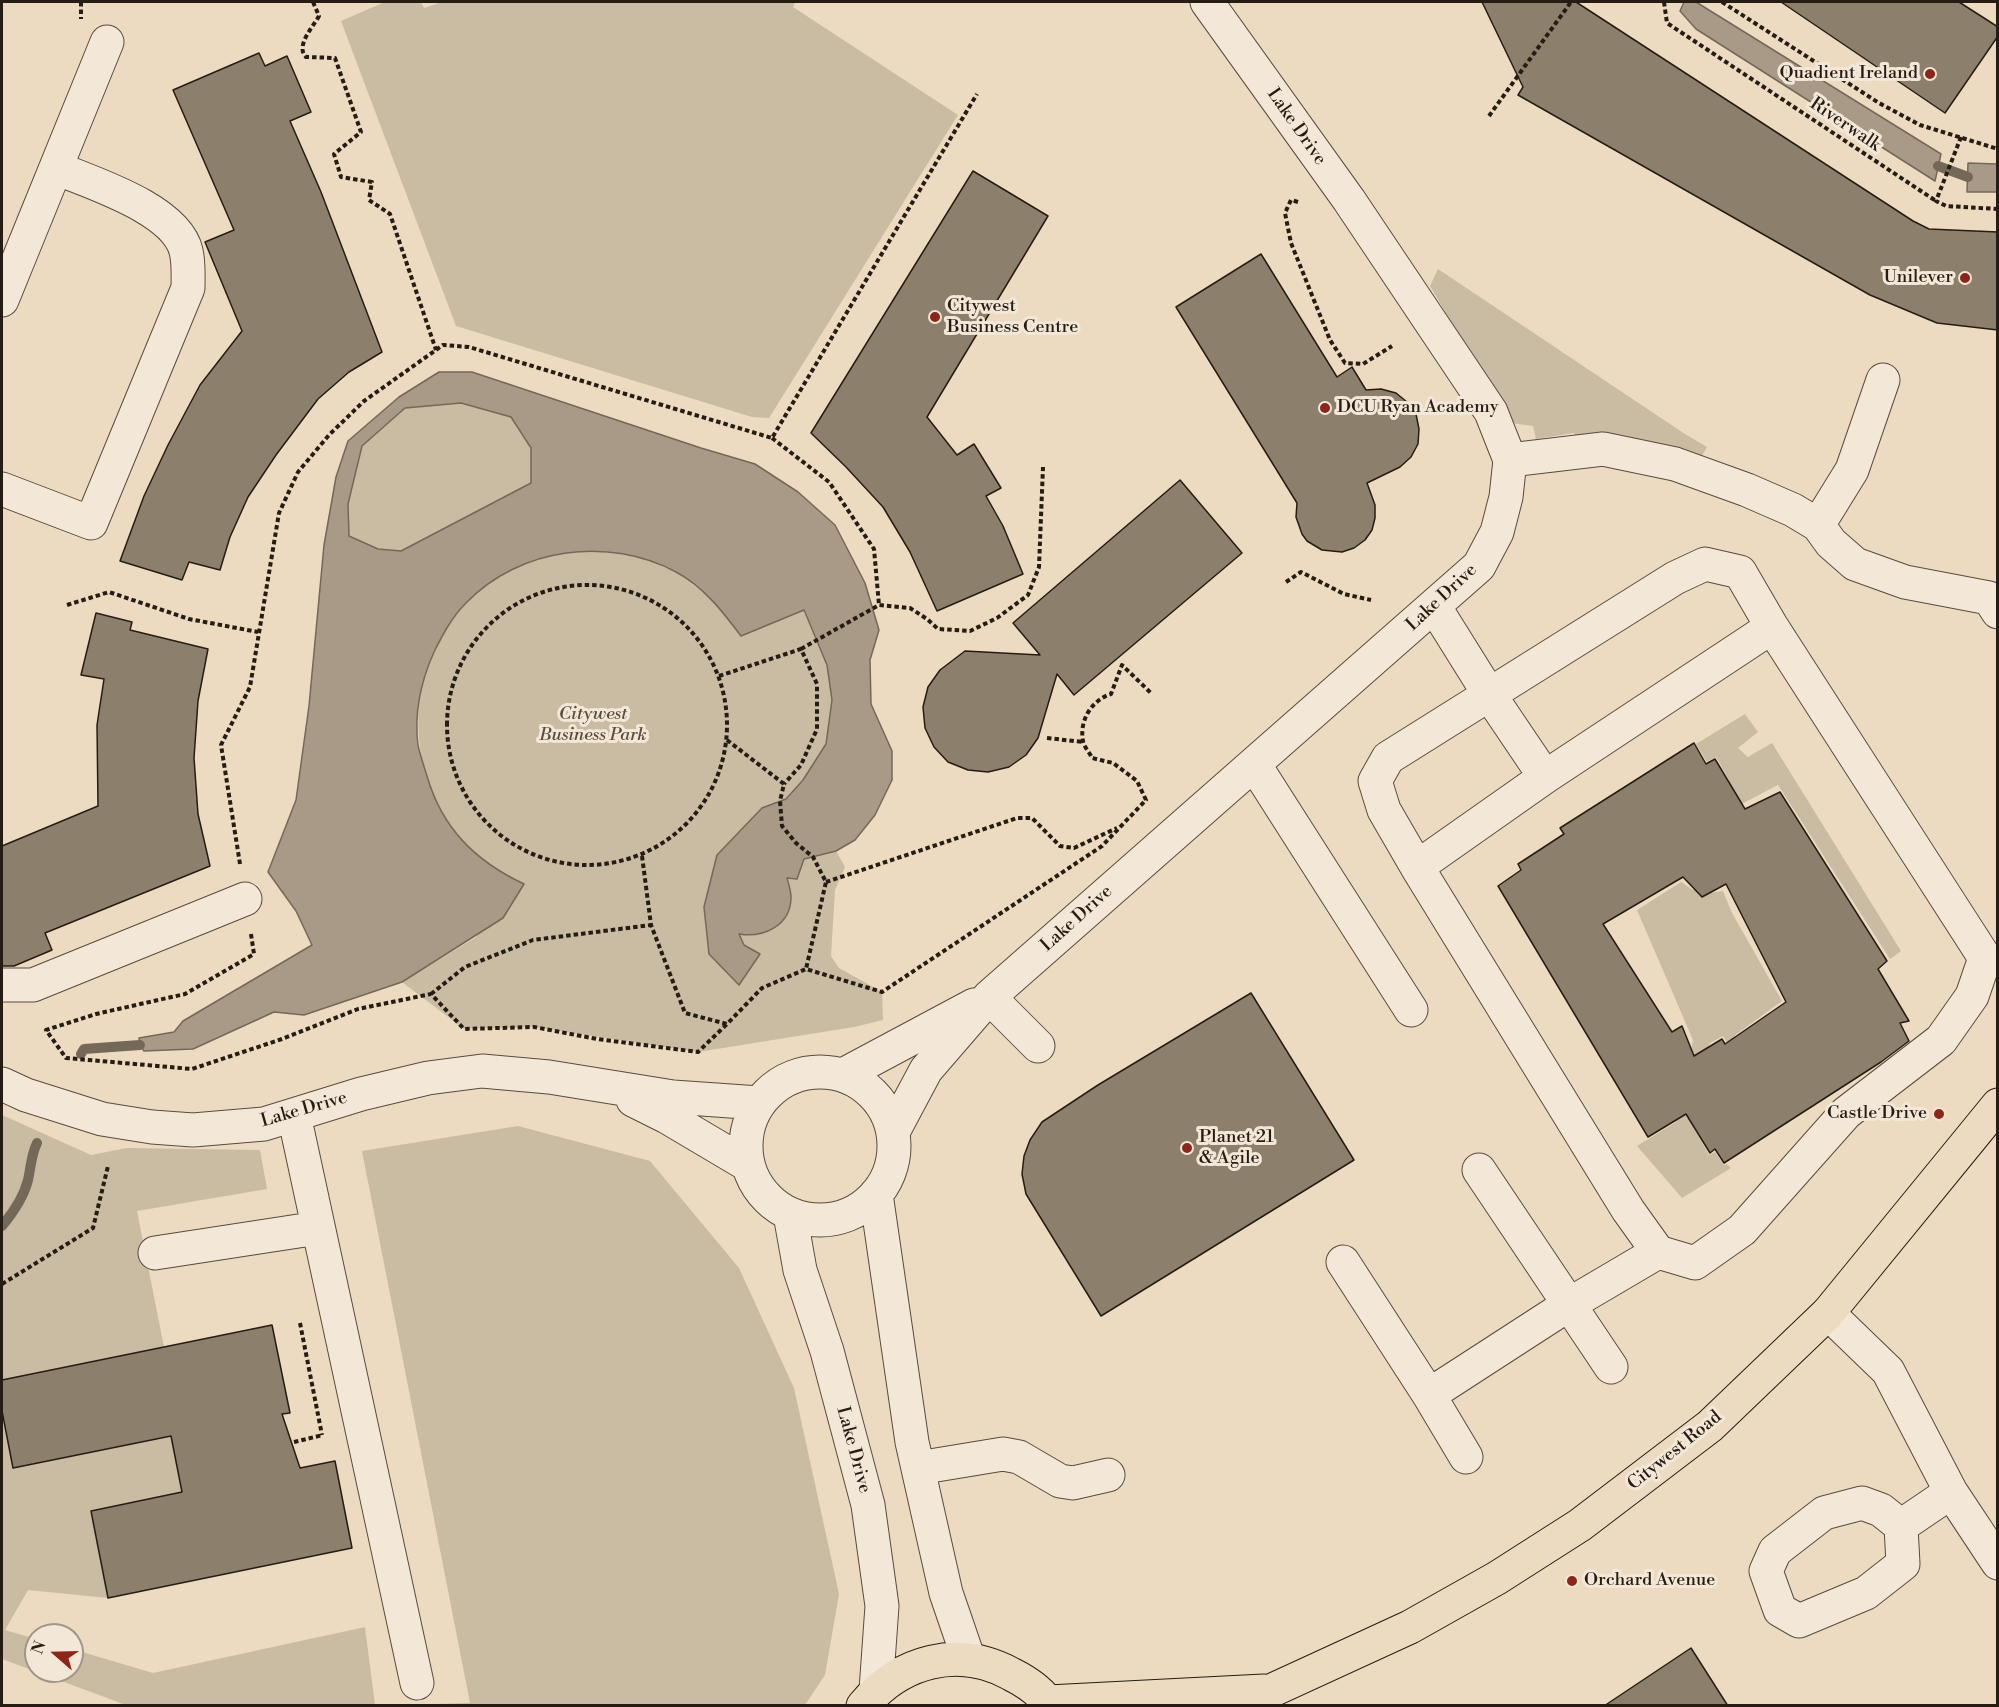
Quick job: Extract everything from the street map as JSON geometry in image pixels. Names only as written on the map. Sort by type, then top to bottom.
[{"type":"main road","name":"Citywest Road","points":[[1238,1706],[1410,1627],[1497,1578],[1580,1526],[1710,1426],[1828,1312],[1998,1106]]},
{"type":"main road","points":[[869,1698],[896,1675],[919,1665],[944,1659],[969,1660],[999,1667],[1026,1681],[1049,1704]]},
{"type":"main road","name":"Citywest Road","points":[[1049,1704],[1269,1690]]},
{"type":"street","name":"Lake Drive","points":[[892,1132],[926,1070],[989,997],[1479,566],[1497,531],[1506,497],[1510,460],[1491,412],[1349,200],[1207,2]]},
{"type":"street","points":[[2,300],[107,42]]},
{"type":"street","points":[[2,489],[91,523],[188,288],[186,250],[171,225],[141,203],[56,168]]},
{"type":"street","points":[[1818,525],[1852,470],[1883,380]]},
{"type":"street","points":[[1510,460],[1603,449],[1675,465],[1746,490],[1793,510],[1818,525],[1831,543],[1855,564],[1905,582],[1989,598],[1998,612]]},
{"type":"street","points":[[1705,564],[1740,572],[1772,627],[1985,958],[1972,996],[1941,1040],[1846,1113],[1743,1230],[1695,1263],[1658,1252],[1628,1210],[1417,867],[1384,810],[1375,781],[1388,758],[1675,578],[1705,564]]},
{"type":"street","points":[[1434,606],[1545,777]]},
{"type":"street","points":[[1417,867],[1545,777],[1772,627]]},
{"type":"street","points":[[1254,764],[1411,1010]]},
{"type":"street","points":[[2,985],[33,985],[245,899]]},
{"type":"street","name":"Lake Drive","points":[[843,1075],[989,997]]},
{"type":"street","points":[[989,997],[1038,1046]]},
{"type":"street","name":"Lake Drive","points":[[2,1084],[26,1095],[102,1119],[152,1127],[193,1130],[264,1124],[361,1094],[417,1080],[482,1071],[549,1077],[673,1097],[759,1103]]},
{"type":"street","points":[[820,1072],[843,1075],[860,1084],[875,1097],[886,1113],[892,1132],[893,1154],[888,1175],[876,1194],[859,1209],[837,1218],[813,1220],[790,1214],[771,1202],[757,1185],[748,1165],[746,1143],[749,1122],[759,1103],[775,1086],[796,1075],[820,1072]]},
{"type":"street","name":"Lake Drive","points":[[610,1088],[667,1117],[748,1165]]},
{"type":"street","points":[[294,1115],[417,1683]]},
{"type":"street","points":[[1479,1170],[1611,1367]]},
{"type":"street","points":[[876,1194],[912,1442],[946,1593],[969,1660]]},
{"type":"street","name":"Lake Drive","points":[[790,1214],[800,1270],[827,1352],[867,1505],[882,1606],[869,1698]]},
{"type":"street","points":[[155,1253],[318,1228]]},
{"type":"street","points":[[1429,1395],[1568,1305],[1658,1252]]},
{"type":"street","points":[[1343,1262],[1466,1457]]},
{"type":"street","points":[[1828,1312],[1888,1371],[1951,1492],[1998,1563]]},
{"type":"street","points":[[918,1468],[1003,1454],[1019,1457],[1060,1482],[1073,1484],[1108,1475]]},
{"type":"street","points":[[1900,1526],[1951,1492]]},
{"type":"path","points":[[313,2],[319,16],[301,47],[302,53],[306,57],[335,58],[361,132],[334,154],[341,177],[372,182],[369,200],[390,214],[436,350]]},
{"type":"path","points":[[1489,116],[1571,2]]},
{"type":"path","name":"Riverwalk","points":[[1664,2],[1667,23],[1936,201],[1946,206],[1998,209]]},
{"type":"path","name":"Riverwalk","points":[[1722,2],[1879,103],[1920,125],[1998,149]]},
{"type":"path","points":[[772,438],[977,94]]},
{"type":"path","points":[[1936,201],[1961,137]]},
{"type":"path","points":[[1298,202],[1291,200],[1285,213],[1291,243],[1330,340],[1345,363],[1363,364],[1392,346]]},
{"type":"path","points":[[651,925],[532,940],[465,967],[430,994],[358,1009],[282,1039],[192,1069],[66,1058],[46,1030],[96,1014],[185,994],[254,954],[221,745],[250,687],[279,513],[298,472],[328,435],[364,401],[442,345],[469,347],[772,438],[829,482],[874,549],[879,606]]},
{"type":"path","points":[[719,676],[801,649],[879,606],[910,608],[939,629],[970,631],[997,618],[1028,595],[1039,567],[1043,467]]},
{"type":"path","points":[[1286,582],[1301,572],[1344,594],[1371,600]]},
{"type":"path","points":[[566,585],[615,586],[659,604],[696,635],[719,676],[727,708],[727,740],[718,777],[700,809],[674,836],[642,855],[595,867],[548,861],[504,840],[470,807],[450,763],[445,716],[457,669],[483,629],[521,600],[566,585]]},
{"type":"path","points":[[67,605],[109,592],[189,619],[258,632]]},
{"type":"path","points":[[801,649],[817,684],[817,729],[801,765],[784,784],[780,801],[782,826],[796,843],[813,857],[826,882],[806,969]]},
{"type":"path","points":[[430,994],[464,1029],[534,1027],[597,1039],[698,1052],[762,988],[806,969],[882,992],[1102,846],[1146,800],[1137,781],[1113,763],[1092,758],[1083,742],[1084,720],[1090,708],[1102,697],[1112,694],[1122,665],[1152,694]]},
{"type":"path","points":[[1047,738],[1083,742]]},
{"type":"path","points":[[727,740],[784,784]]},
{"type":"path","points":[[826,882],[1017,818],[1032,818],[1060,846],[1074,848],[1120,827]]},
{"type":"path","points":[[642,855],[651,925],[685,1013],[727,1024]]},
{"type":"path","points":[[2,1284],[93,1228],[108,1166]]},
{"type":"path","points":[[298,1312],[322,1436]]},
{"type":"green space","points":[[385,2],[421,2],[424,8],[442,2],[795,2],[793,7],[958,115],[769,418],[752,417],[456,326],[341,21]]},
{"type":"green space","points":[[1438,269],[1707,447],[1700,459],[1576,445],[1574,433],[1536,439],[1533,426],[1511,423],[1430,286]]},
{"type":"green space","points":[[461,403],[511,417],[531,448],[531,483],[401,551],[378,549],[349,536],[348,504],[362,446],[405,408]]},
{"type":"green space","name":"Citywest Business Park","points":[[582,550],[638,556],[678,573],[716,603],[741,636],[803,610],[827,665],[832,700],[826,744],[803,780],[786,799],[762,808],[709,954],[739,984],[744,945],[738,933],[791,891],[787,878],[797,879],[803,859],[836,851],[845,867],[835,890],[831,956],[839,968],[882,992],[883,1020],[854,1027],[698,1052],[534,1027],[464,1029],[402,982],[475,938],[524,884],[477,855],[459,838],[445,818],[434,796],[425,773],[418,724],[424,676],[428,665],[453,619],[467,601],[483,587],[537,558]]},
{"type":"green space","points":[[1745,714],[1758,732],[1738,748],[1748,757],[1772,743],[1901,951],[1890,959],[1778,785],[1728,811],[1709,893],[1723,891],[1732,913],[1782,1001],[1734,1036],[1740,1048],[1733,1052],[1723,1036],[1710,1043],[1692,1109],[1699,1120],[1693,1126],[1709,1155],[1715,1152],[1724,1165],[1727,1164],[1731,1168],[1682,1198],[1637,1146],[1676,1122],[1669,1111],[1679,1106],[1693,1040],[1637,910],[1681,882],[1693,890],[1704,844],[1729,780],[1716,757],[1707,762],[1696,744]]},
{"type":"green space","points":[[2,1115],[91,1155],[127,1148],[260,1150],[267,1189],[137,1211],[164,1347],[2,1380]]},
{"type":"green space","points":[[518,1126],[650,1161],[739,1268],[794,1388],[839,1594],[825,1675],[805,1705],[394,1705],[470,1703],[362,1151]]},
{"type":"green space","points":[[2,1411],[13,1468],[171,1436],[182,1492],[91,1511],[108,1598],[28,1590],[5,1630],[24,1636],[24,1667],[2,1659]]},
{"type":"green space","points":[[365,1627],[375,1705],[126,1705],[67,1683],[84,1683],[84,1653],[153,1673]]},
{"type":"shaded area","points":[[1684,2],[1696,2],[1941,154],[1935,181],[1696,29],[1680,11]]},
{"type":"shaded area","points":[[1968,163],[1997,164],[1997,192],[1967,192]]},
{"type":"shaded area","points":[[439,372],[472,372],[755,464],[798,492],[835,525],[865,583],[879,630],[870,660],[871,704],[892,751],[892,780],[875,815],[855,840],[836,851],[804,859],[797,879],[787,878],[791,895],[790,907],[781,923],[766,932],[739,934],[744,945],[760,954],[739,985],[709,954],[704,907],[717,855],[762,808],[786,799],[803,780],[826,744],[832,700],[827,665],[804,610],[741,636],[720,609],[695,585],[676,572],[650,561],[623,554],[594,551],[566,553],[539,559],[512,569],[488,584],[456,614],[429,663],[418,709],[419,749],[433,795],[451,827],[490,865],[524,884],[503,918],[402,982],[304,1015],[274,1012],[193,1049],[144,1051],[139,1038],[174,1032],[183,1021],[312,945],[296,911],[268,872],[296,800],[309,706],[324,545],[336,477],[348,441],[399,397]],"holes":[[[461,403],[511,417],[531,448],[531,483],[401,551],[378,549],[349,536],[348,504],[362,446],[405,408]]]},
{"type":"building","points":[[1482,2],[1576,2],[1913,221],[1929,229],[1998,232],[1998,330],[1937,323],[1870,295],[1518,95],[1523,87]]},
{"type":"building","name":"Quadient Ireland","points":[[1781,2],[1959,2],[1998,27],[1998,36],[1945,113]]},
{"type":"building","points":[[259,53],[265,66],[287,56],[311,112],[290,121],[321,192],[382,352],[349,372],[318,399],[276,455],[248,497],[230,537],[220,570],[189,562],[182,580],[120,561],[144,496],[168,445],[200,385],[242,331],[205,242],[234,230],[173,90]]},
{"type":"building","name":"Citywest Business Centre","points":[[973,171],[1048,216],[927,417],[957,455],[974,444],[1001,488],[986,496],[1003,526],[1023,574],[937,611],[910,552],[883,507],[811,433]]},
{"type":"building","name":"DCU Ryan Academy","points":[[1261,254],[1337,377],[1352,367],[1366,390],[1381,389],[1396,393],[1416,414],[1419,429],[1418,444],[1411,457],[1400,467],[1367,483],[1375,505],[1372,530],[1365,540],[1354,548],[1342,552],[1322,550],[1307,541],[1302,534],[1296,517],[1297,503],[1176,307]]},
{"type":"building","points":[[1180,480],[1242,553],[1074,695],[1057,674],[1038,738],[1026,755],[1009,767],[988,772],[968,770],[948,762],[934,747],[925,728],[923,707],[928,687],[940,670],[965,651],[1040,655],[1013,623]]},
{"type":"building","points":[[96,613],[132,622],[130,630],[208,649],[198,701],[194,758],[198,814],[210,866],[45,933],[52,950],[14,966],[2,966],[2,846],[98,806],[97,725],[104,679],[81,675]]},
{"type":"building","points":[[1694,743],[1706,764],[1715,759],[1745,809],[1780,792],[1887,961],[1878,969],[1909,1021],[1900,1023],[1909,1041],[1881,1062],[1724,1163],[1715,1149],[1710,1153],[1686,1114],[1648,1137],[1498,886],[1521,870],[1518,864],[1564,834],[1560,828]],"holes":[[[1683,877],[1702,897],[1726,884],[1786,1002],[1725,1044],[1722,1039],[1694,1056],[1682,1026],[1672,1032],[1603,924]]]},
{"type":"building","name":"Planet 21 & Agile","points":[[1251,993],[1354,1160],[1101,1316],[1026,1194],[1022,1174],[1024,1156],[1030,1140],[1042,1122],[1098,1085]]},
{"type":"building","points":[[272,1325],[290,1413],[282,1414],[300,1468],[335,1461],[352,1548],[108,1598],[91,1511],[182,1492],[171,1436],[13,1468],[2,1411],[2,1380]]},
{"type":"building","points":[[1691,1648],[1728,1706],[1604,1706]]},
{"type":"waterway","points":[[1938,166],[1968,177]]},
{"type":"waterway","points":[[81,1054],[84,1049],[140,1045]]},
{"type":"waterway","points":[[2,1226],[24,1192],[37,1143]]},
{"type":"place","name":"Quadient Ireland","points":[[1930,74]]},
{"type":"place","name":"Unilever","points":[[1965,278]]},
{"type":"place","name":"Citywest Business Centre","points":[[935,317]]},
{"type":"place","name":"DCU Ryan Academy","points":[[1325,408]]},
{"type":"place","name":"Castle Drive","points":[[1939,1114]]},
{"type":"place","name":"Planet 21 & Agile","points":[[1187,1148]]},
{"type":"place","name":"Orchard Avenue","points":[[1572,1581]]}]
